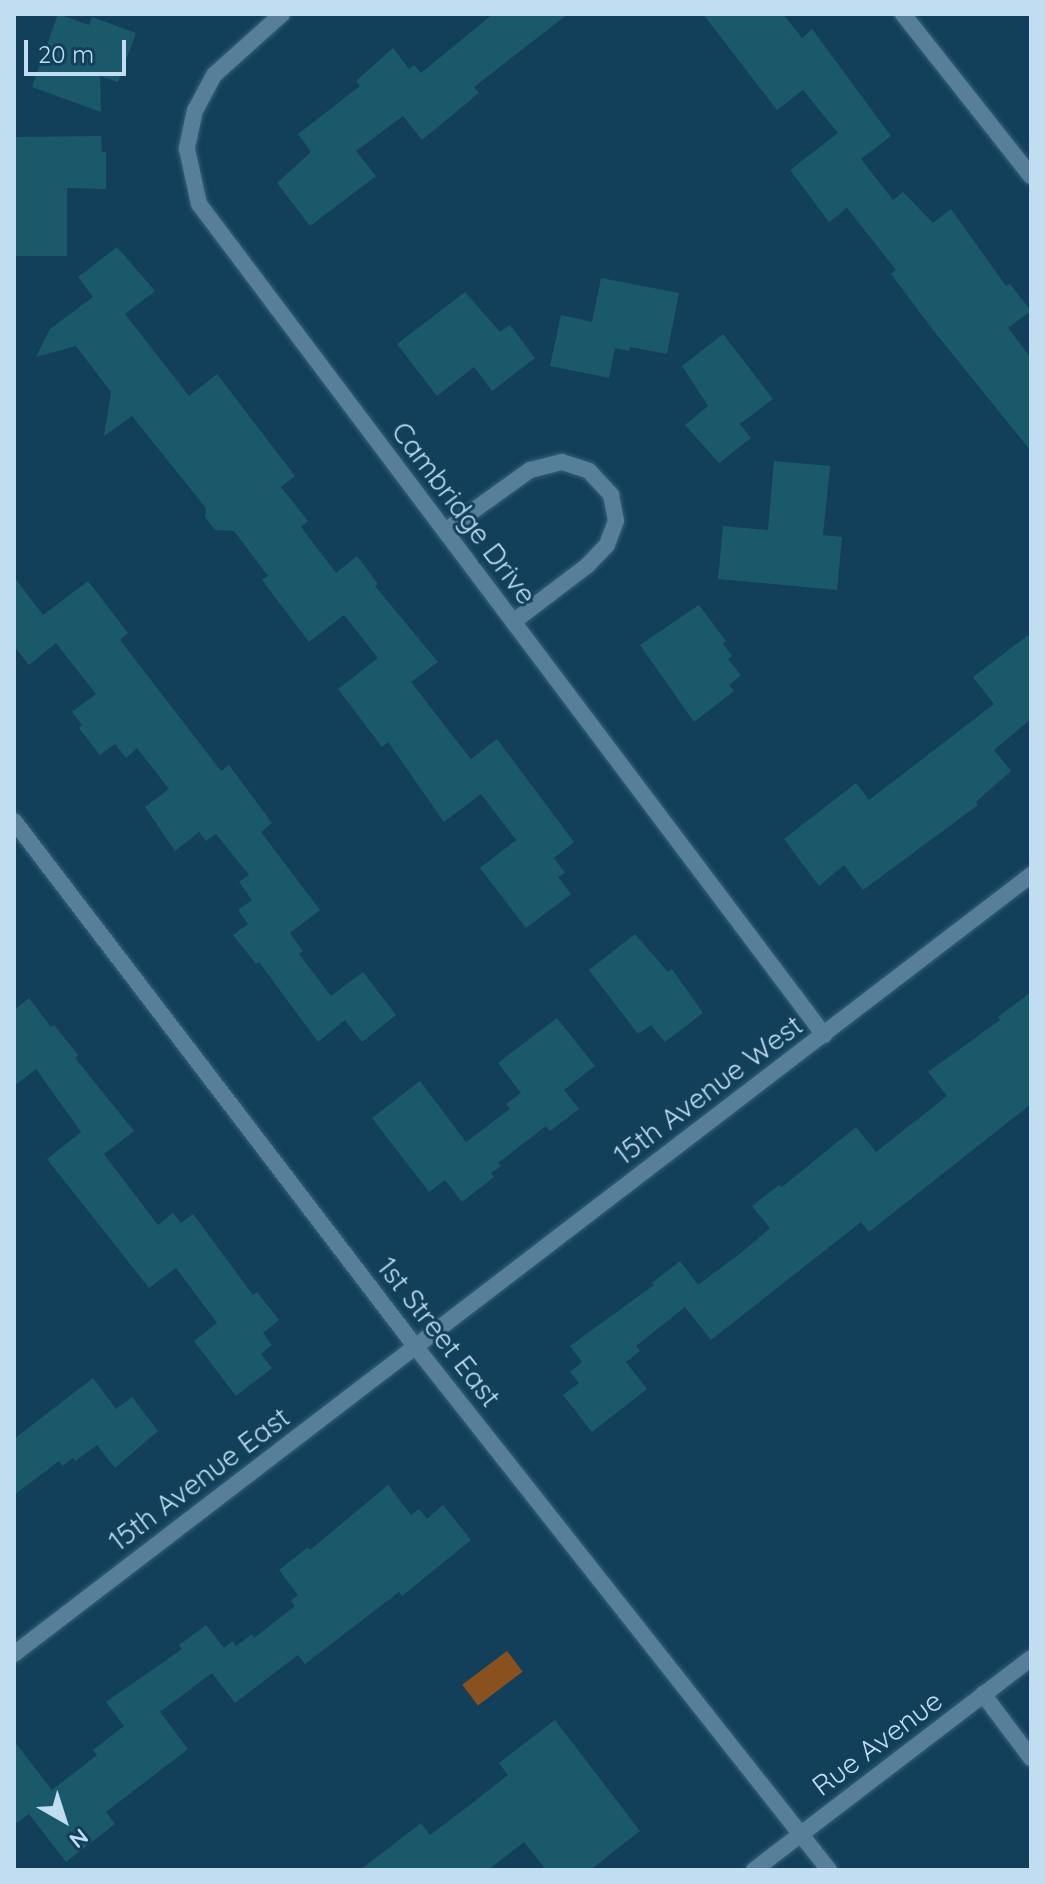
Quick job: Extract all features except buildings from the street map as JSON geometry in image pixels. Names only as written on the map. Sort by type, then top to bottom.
[{"type":"street","name":"Cambridge Drive","points":[[282,14],[214,75],[195,110],[187,149],[199,204],[824,1035]]},
{"type":"street","points":[[903,14],[1031,176]]},
{"type":"street","points":[[445,531],[530,470],[562,462],[589,471],[611,495],[616,521],[607,545],[588,565],[513,622]]},
{"type":"street","name":"1st Street East","points":[[14,821],[415,1346],[829,1870]]},
{"type":"street","name":"15th Avenue West","points":[[415,1346],[1031,875]]},
{"type":"street","name":"15th Avenue East","points":[[14,1654],[415,1346]]},
{"type":"street","name":"Rue Avenue","points":[[754,1870],[1031,1658]]},
{"type":"street","points":[[983,1694],[1031,1758]]},
{"type":"shaded area","points":[[507,1651],[523,1672],[478,1705],[462,1685]]}]
